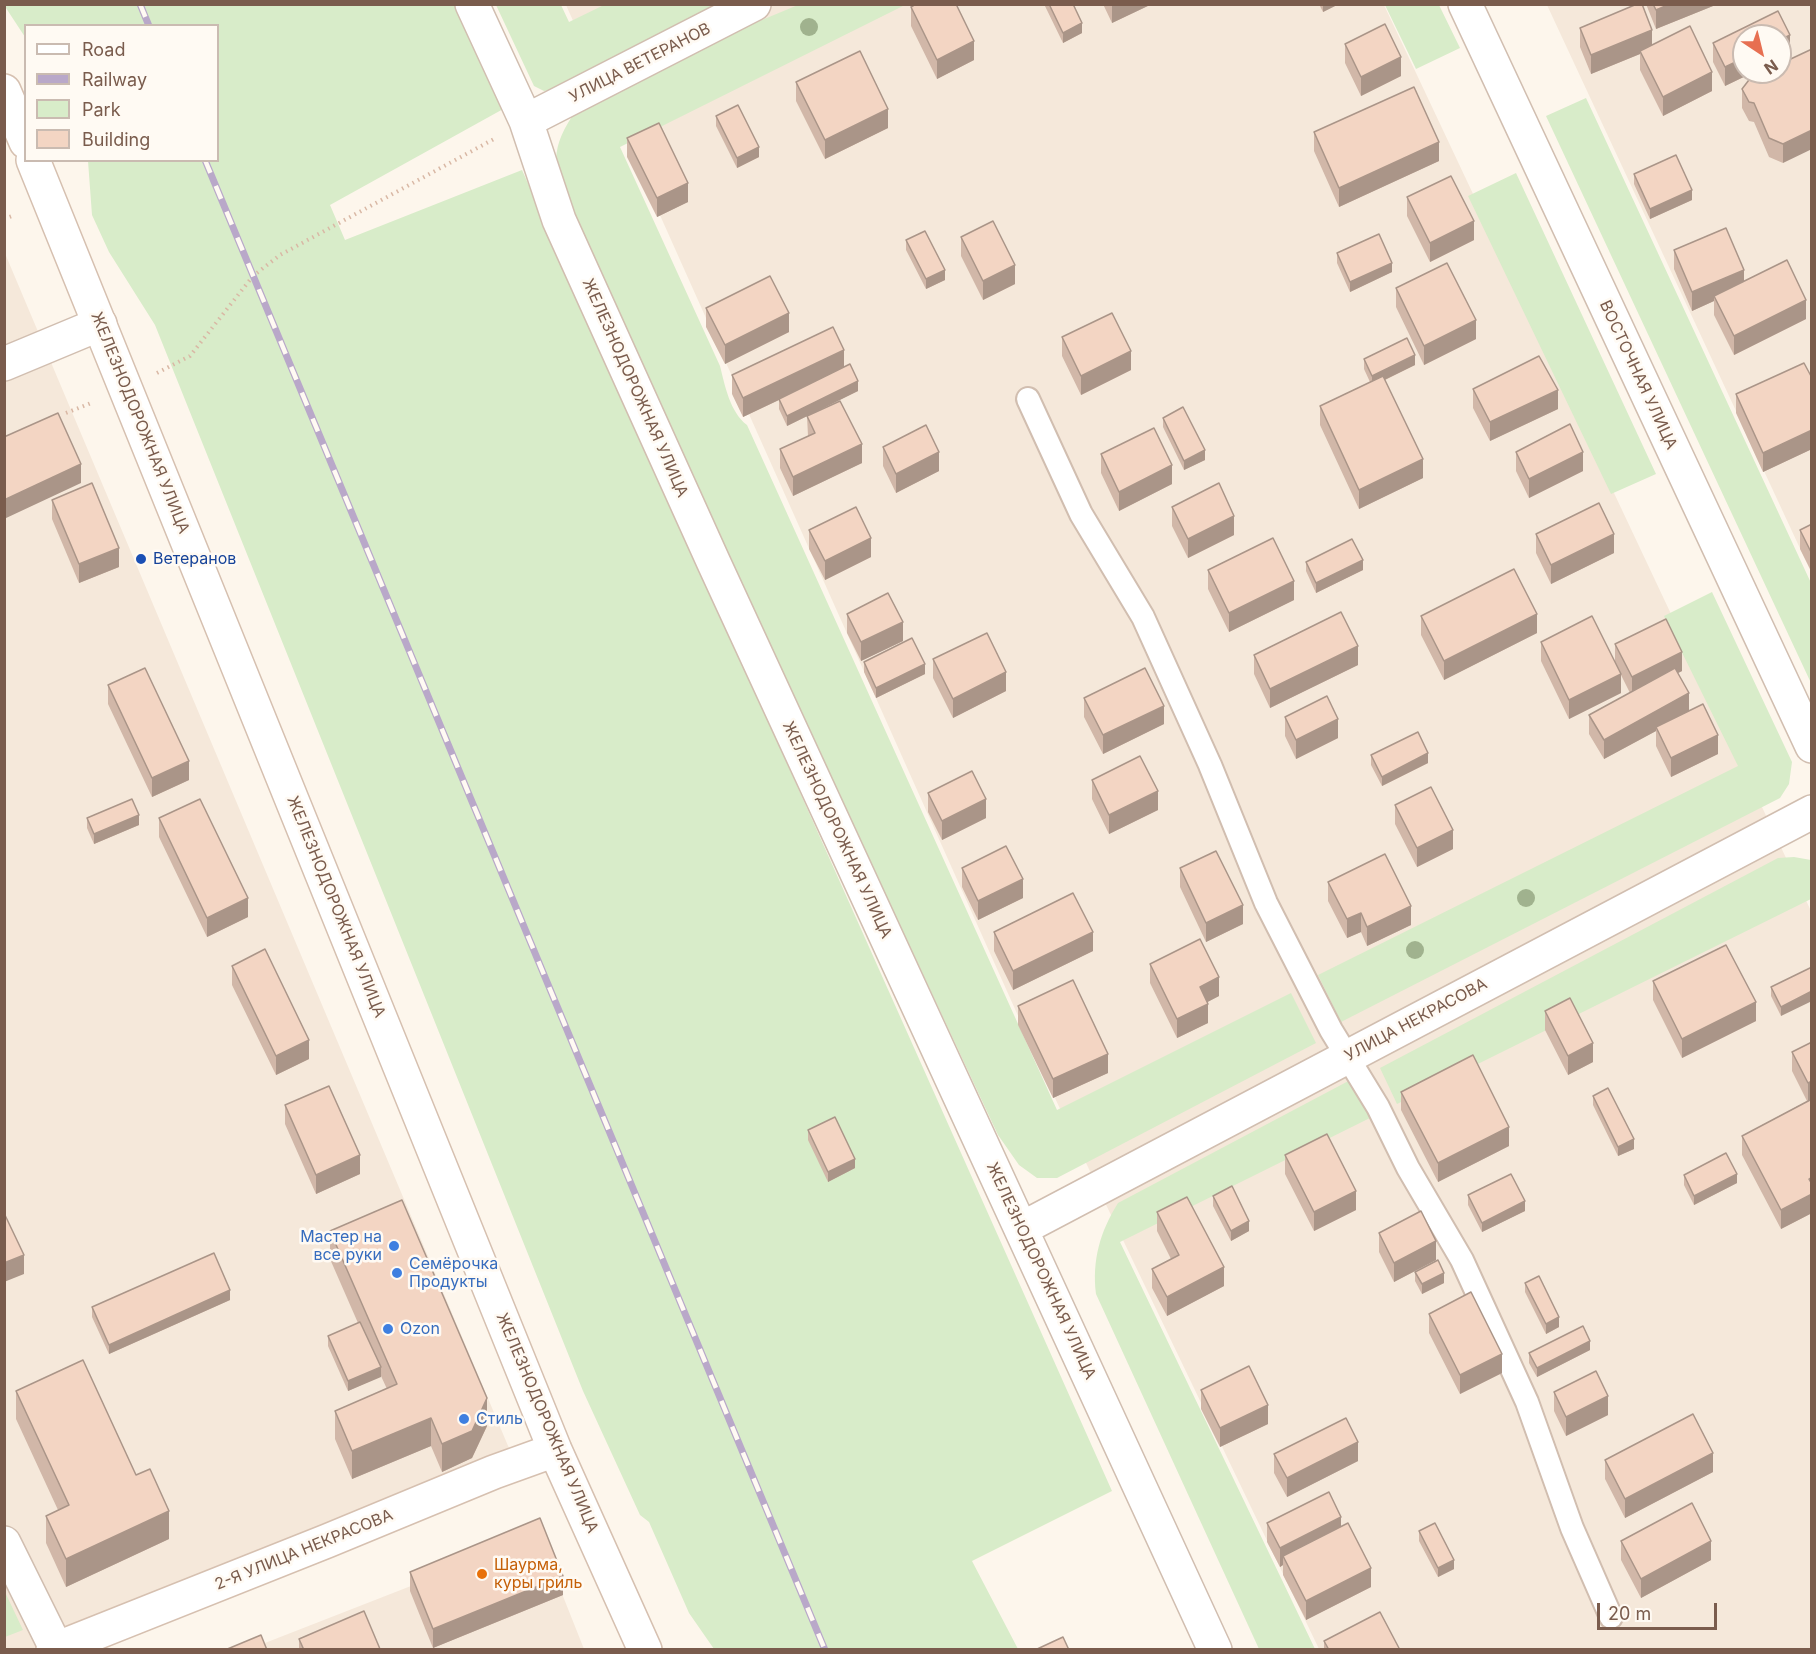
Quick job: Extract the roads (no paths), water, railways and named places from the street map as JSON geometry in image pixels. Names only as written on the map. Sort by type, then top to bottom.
[{"type":"street","name":"ЖЕЛЕЗНОДОРОЖНАЯ УЛИЦА","points":[[472,4],[526,122],[560,220],[713,561],[1215,1650]]},
{"type":"street","name":"УЛИЦА ВЕТЕРАНОВ","points":[[526,122],[754,4]]},
{"type":"street","name":"ВОСТОЧНАЯ УЛИЦА","points":[[1465,4],[1812,746]]},
{"type":"street","points":[[4,91],[24,137]]},
{"type":"street","name":"ЖЕЛЕЗНОДОРОЖНАЯ УЛИЦА","points":[[34,162],[555,1450],[645,1650]]},
{"type":"street","points":[[4,364],[100,324]]},
{"type":"street","name":"УЛИЦА НЕКРАСОВА","points":[[1022,1229],[1812,812]]},
{"type":"street","name":"2-Я УЛИЦА НЕКРАСОВА","points":[[55,1649],[327,1542],[494,1472],[555,1450]]},
{"type":"street","points":[[4,1543],[55,1649]]},
{"type":"lane","points":[[1028,399],[1081,514],[1143,617],[1210,765],[1266,903],[1330,1030],[1347,1056],[1462,1260],[1527,1402],[1572,1528],[1611,1617]]},
{"type":"railway","points":[[140,4],[148,24]]},
{"type":"railway","points":[[206,162],[825,1650]]},
{"type":"place","name":"Ветеранов","points":[[141,559]]},
{"type":"place","name":"Мастер на все руки","points":[[394,1246]]},
{"type":"place","name":"Семёрочка Продукты","points":[[397,1273]]},
{"type":"place","name":"Ozon","points":[[388,1329]]},
{"type":"place","name":"Стиль","points":[[464,1419]]},
{"type":"place","name":"Шаурма, куры гриль","points":[[482,1574]]}]
